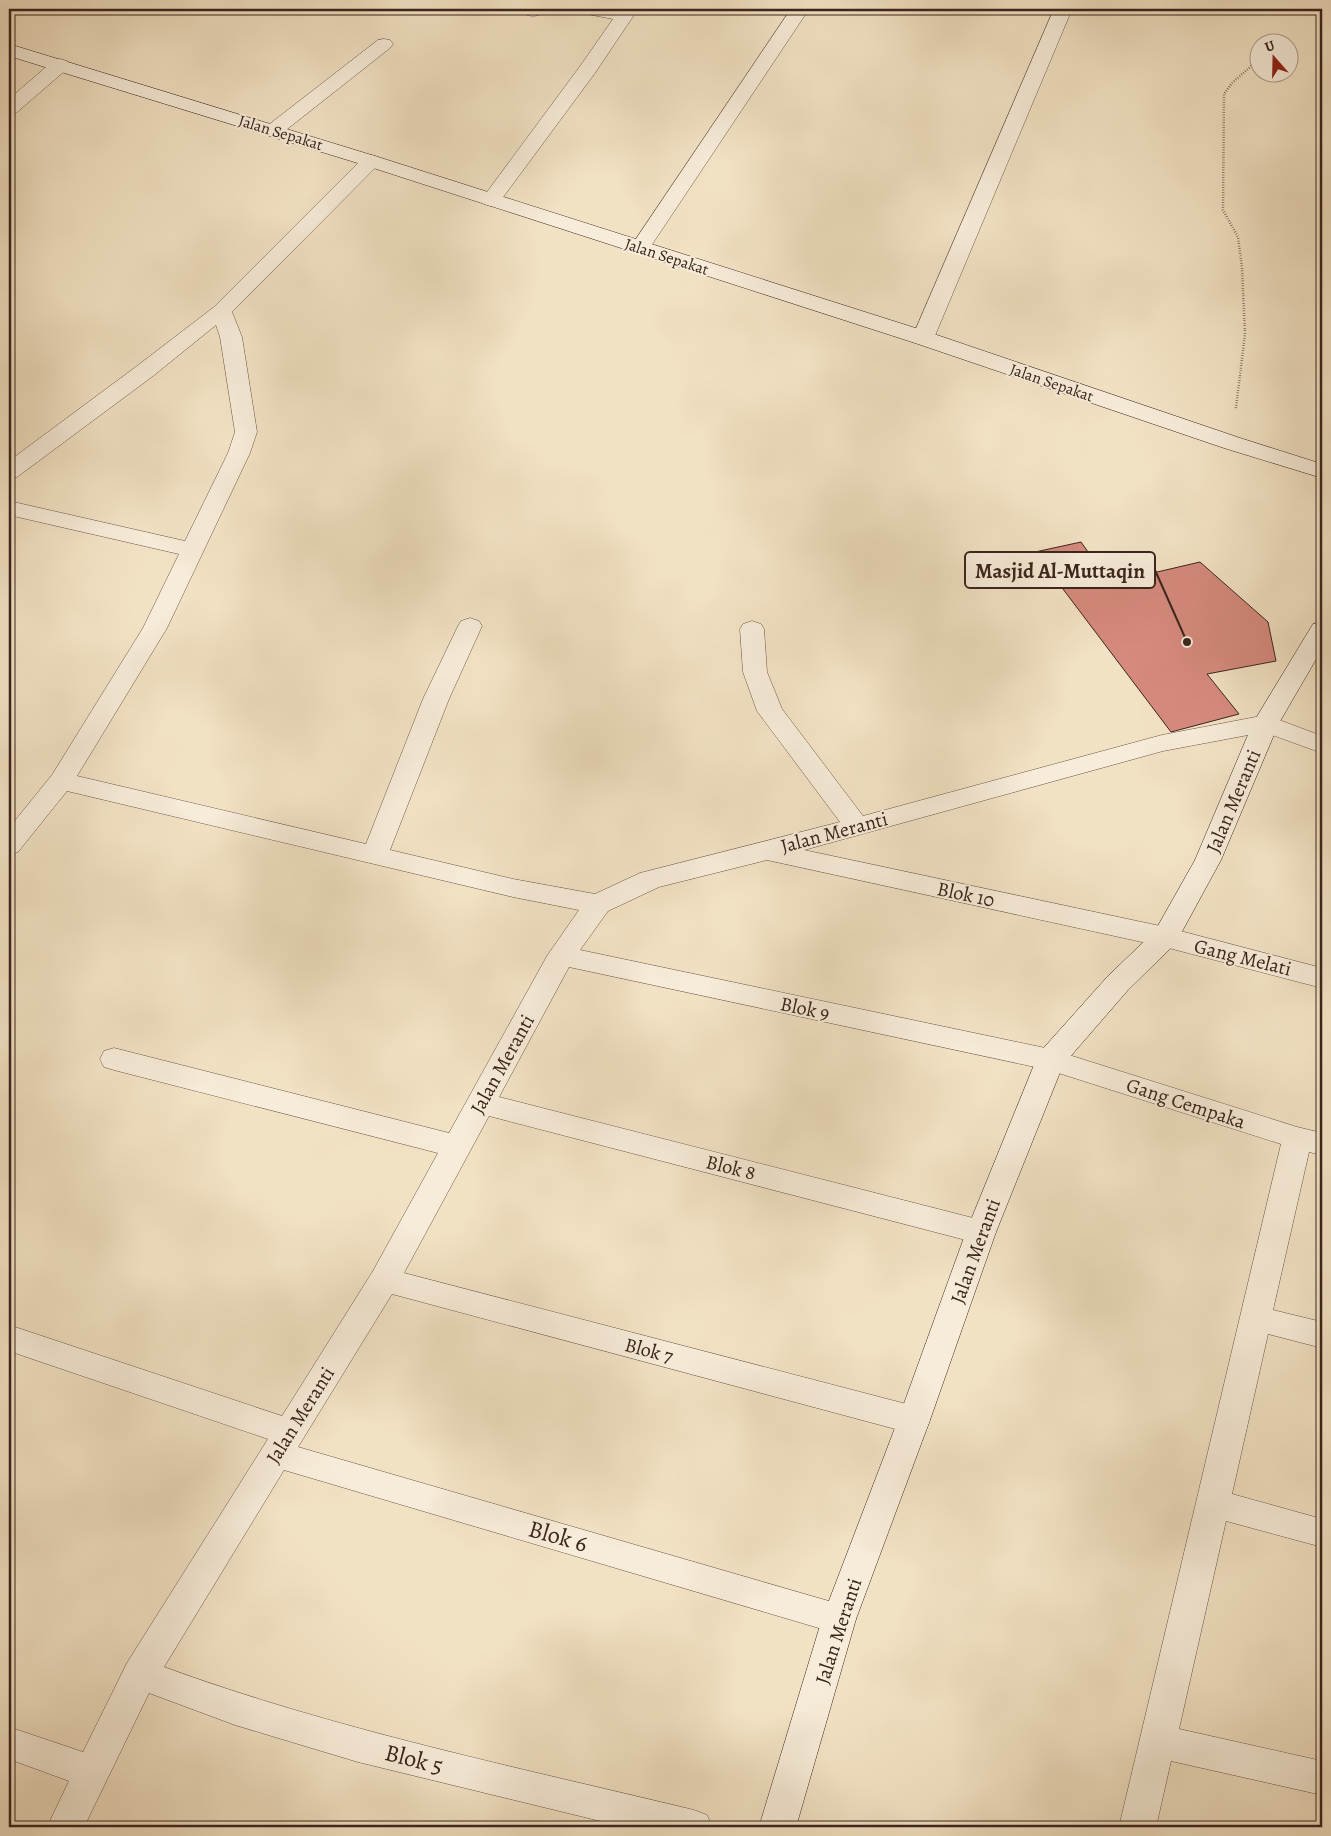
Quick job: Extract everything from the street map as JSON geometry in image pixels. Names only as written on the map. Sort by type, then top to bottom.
[{"type":"street","points":[[491,200],[588,69],[626,12],[588,9]]},
{"type":"street","points":[[640,248],[800,9]]},
{"type":"street","points":[[923,338],[1063,9]]},
{"type":"street","points":[[274,130],[384,44]]},
{"type":"street","name":"Jalan Sepakat","points":[[9,50],[371,161],[923,338],[1232,443],[1322,471]]},
{"type":"street","points":[[9,109],[60,65]]},
{"type":"street","points":[[9,472],[145,371],[221,311],[371,161]]},
{"type":"street","points":[[9,846],[61,781],[155,628],[239,454],[246,432],[231,337],[221,311]]},
{"type":"street","points":[[9,508],[193,550]]},
{"type":"street","points":[[375,855],[436,699],[470,626]]},
{"type":"street","name":"Jalan Meranti","points":[[777,1827],[840,1619],[981,1232],[1050,1060],[1118,983],[1164,937],[1208,860],[1266,723],[1322,629]]},
{"type":"street","points":[[752,630],[755,672],[770,711],[857,826]]},
{"type":"street","points":[[1266,723],[1322,745]]},
{"type":"street","name":"Jalan Meranti","points":[[65,1827],[140,1674],[384,1280],[561,956],[598,904],[650,880],[767,851],[1162,743],[1266,723]]},
{"type":"street","points":[[61,781],[513,888],[598,904]]},
{"type":"street","name":"Blok 10","points":[[767,851],[1164,937]]},
{"type":"street","name":"Gang Melati","points":[[1164,937],[1322,978]]},
{"type":"street","name":"Blok 9","points":[[561,956],[1050,1060]]},
{"type":"street","points":[[114,1058],[457,1146]]},
{"type":"street","name":"Gang Cempaka","points":[[1050,1060],[1310,1141]]},
{"type":"street","name":"Blok 8","points":[[481,1103],[981,1232]]},
{"type":"street","points":[[1138,1827],[1256,1318],[1310,1141]]},
{"type":"street","name":"Blok 7","points":[[384,1280],[914,1420]]},
{"type":"street","points":[[1256,1318],[1322,1335]]},
{"type":"street","name":"Blok 6","points":[[9,1338],[282,1443],[840,1619]]},
{"type":"street","points":[[1213,1503],[1322,1533]]},
{"type":"street","name":"Blok 5","points":[[140,1674],[234,1708],[358,1744],[694,1827]]},
{"type":"street","points":[[1158,1741],[1322,1778]]},
{"type":"street","points":[[9,1743],[92,1772]]},
{"type":"path","points":[[1232,443],[1244,334],[1242,268],[1238,237],[1223,210],[1224,94],[1232,83],[1248,69]]},
{"type":"building","points":[[1081,542],[1110,583],[1200,562],[1268,622],[1276,661],[1207,674],[1239,714],[1171,732],[1035,552]]},
{"type":"place","name":"Masjid Al-Muttaqin","points":[[1187,642]]}]
